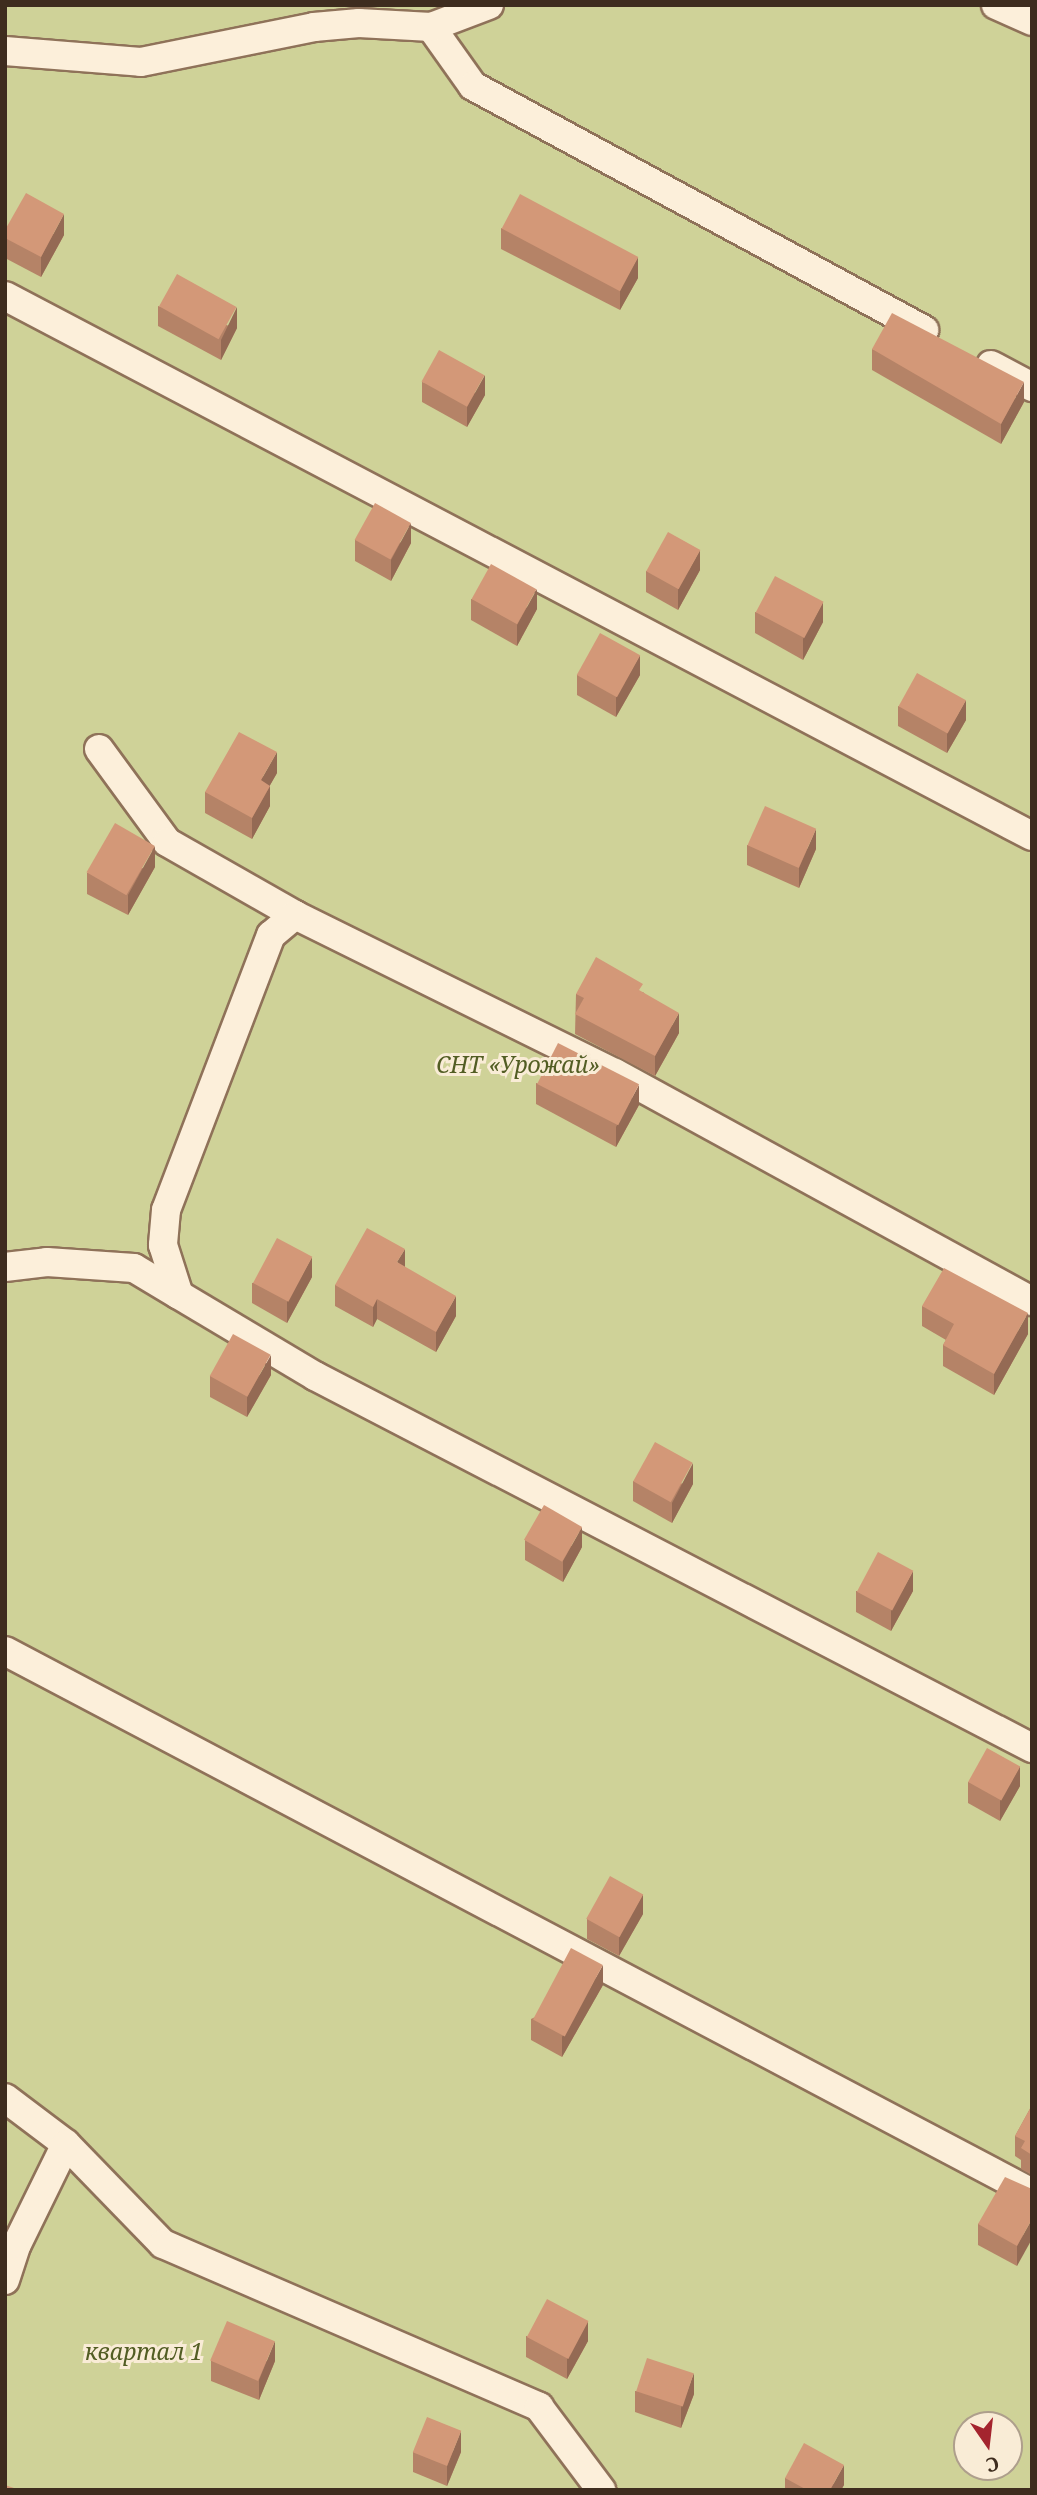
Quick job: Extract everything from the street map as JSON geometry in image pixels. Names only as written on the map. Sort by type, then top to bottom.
[{"type":"lane","points":[[5,51],[141,62],[314,27],[359,23],[431,27],[489,5]]},
{"type":"lane","points":[[996,5],[1032,21]]},
{"type":"lane","points":[[431,27],[473,86],[1032,387]]},
{"type":"lane","points":[[5,296],[1032,836]]},
{"type":"lane","points":[[99,749],[167,842],[295,915],[615,1073],[1032,1301]]},
{"type":"lane","points":[[179,1295],[163,1245],[166,1210],[271,935],[295,915]]},
{"type":"lane","points":[[5,1267],[47,1262],[134,1268],[315,1376],[1032,1748]]},
{"type":"lane","points":[[5,1651],[1032,2193]]},
{"type":"lane","points":[[5,2098],[66,2144],[163,2244],[539,2407],[601,2490]]},
{"type":"lane","points":[[5,2280],[17,2244],[66,2144]]},
{"type":"green space","name":"СНТ «Урожай»","points":[[5,5],[1032,5],[1032,2490],[5,2490]]},
{"type":"building","points":[[26,193],[64,214],[41,257],[5,238],[5,230]]},
{"type":"building","points":[[520,194],[638,257],[620,291],[502,228]]},
{"type":"building","points":[[177,274],[236,307],[219,339],[159,306]]},
{"type":"building","points":[[892,313],[1024,382],[1001,424],[872,349]]},
{"type":"building","points":[[439,350],[484,375],[467,407],[422,381]]},
{"type":"building","points":[[375,503],[411,523],[390,560],[355,540]]},
{"type":"building","points":[[668,532],[700,550],[679,589],[646,571]]},
{"type":"building","points":[[491,564],[536,589],[517,624],[472,599]]},
{"type":"building","points":[[775,576],[824,602],[804,638],[756,612]]},
{"type":"building","points":[[600,633],[640,655],[617,697],[577,675]]},
{"type":"building","points":[[917,673],[966,700],[948,733],[899,706]]},
{"type":"building","points":[[239,732],[277,752],[261,780],[270,786],[252,818],[205,792]]},
{"type":"building","points":[[765,806],[816,829],[799,868],[748,845]]},
{"type":"building","points":[[115,823],[155,846],[126,895],[86,872]]},
{"type":"building","points":[[596,957],[643,984],[639,990],[679,1013],[655,1056],[575,1014],[584,998],[576,994]]},
{"type":"building","points":[[558,1043],[639,1084],[618,1125],[537,1084]]},
{"type":"building","points":[[367,1228],[405,1249],[397,1262],[456,1296],[436,1332],[377,1299],[373,1307],[335,1285]]},
{"type":"building","points":[[277,1238],[312,1257],[288,1302],[253,1283]]},
{"type":"building","points":[[944,1268],[1028,1313],[994,1374],[943,1345],[954,1324],[922,1306]]},
{"type":"building","points":[[233,1334],[271,1355],[247,1397],[210,1376]]},
{"type":"building","points":[[655,1442],[693,1463],[671,1502],[633,1481]]},
{"type":"building","points":[[544,1505],[582,1527],[562,1562],[524,1540]]},
{"type":"building","points":[[878,1552],[913,1571],[892,1611],[857,1592]]},
{"type":"building","points":[[987,1748],[1020,1766],[1001,1801],[968,1782]]},
{"type":"building","points":[[610,1876],[643,1894],[619,1937],[586,1919]]},
{"type":"building","points":[[571,1948],[603,1965],[565,2036],[533,2020]]},
{"type":"building","points":[[1032,2105],[1032,2155],[1021,2148],[1025,2141],[1015,2136]]},
{"type":"building","points":[[1005,2177],[1032,2189],[1032,2219],[1017,2246],[978,2224]]},
{"type":"building","points":[[547,2299],[588,2321],[568,2359],[527,2337]]},
{"type":"building","points":[[227,2321],[275,2341],[258,2381],[210,2361]]},
{"type":"building","points":[[647,2358],[694,2373],[683,2406],[636,2391]]},
{"type":"building","points":[[427,2417],[461,2431],[447,2466],[413,2452]]},
{"type":"building","points":[[804,2443],[844,2465],[830,2490],[807,2490],[785,2478]]},
{"type":"park label","name":"квартал 1","points":[[144,2351]]}]
